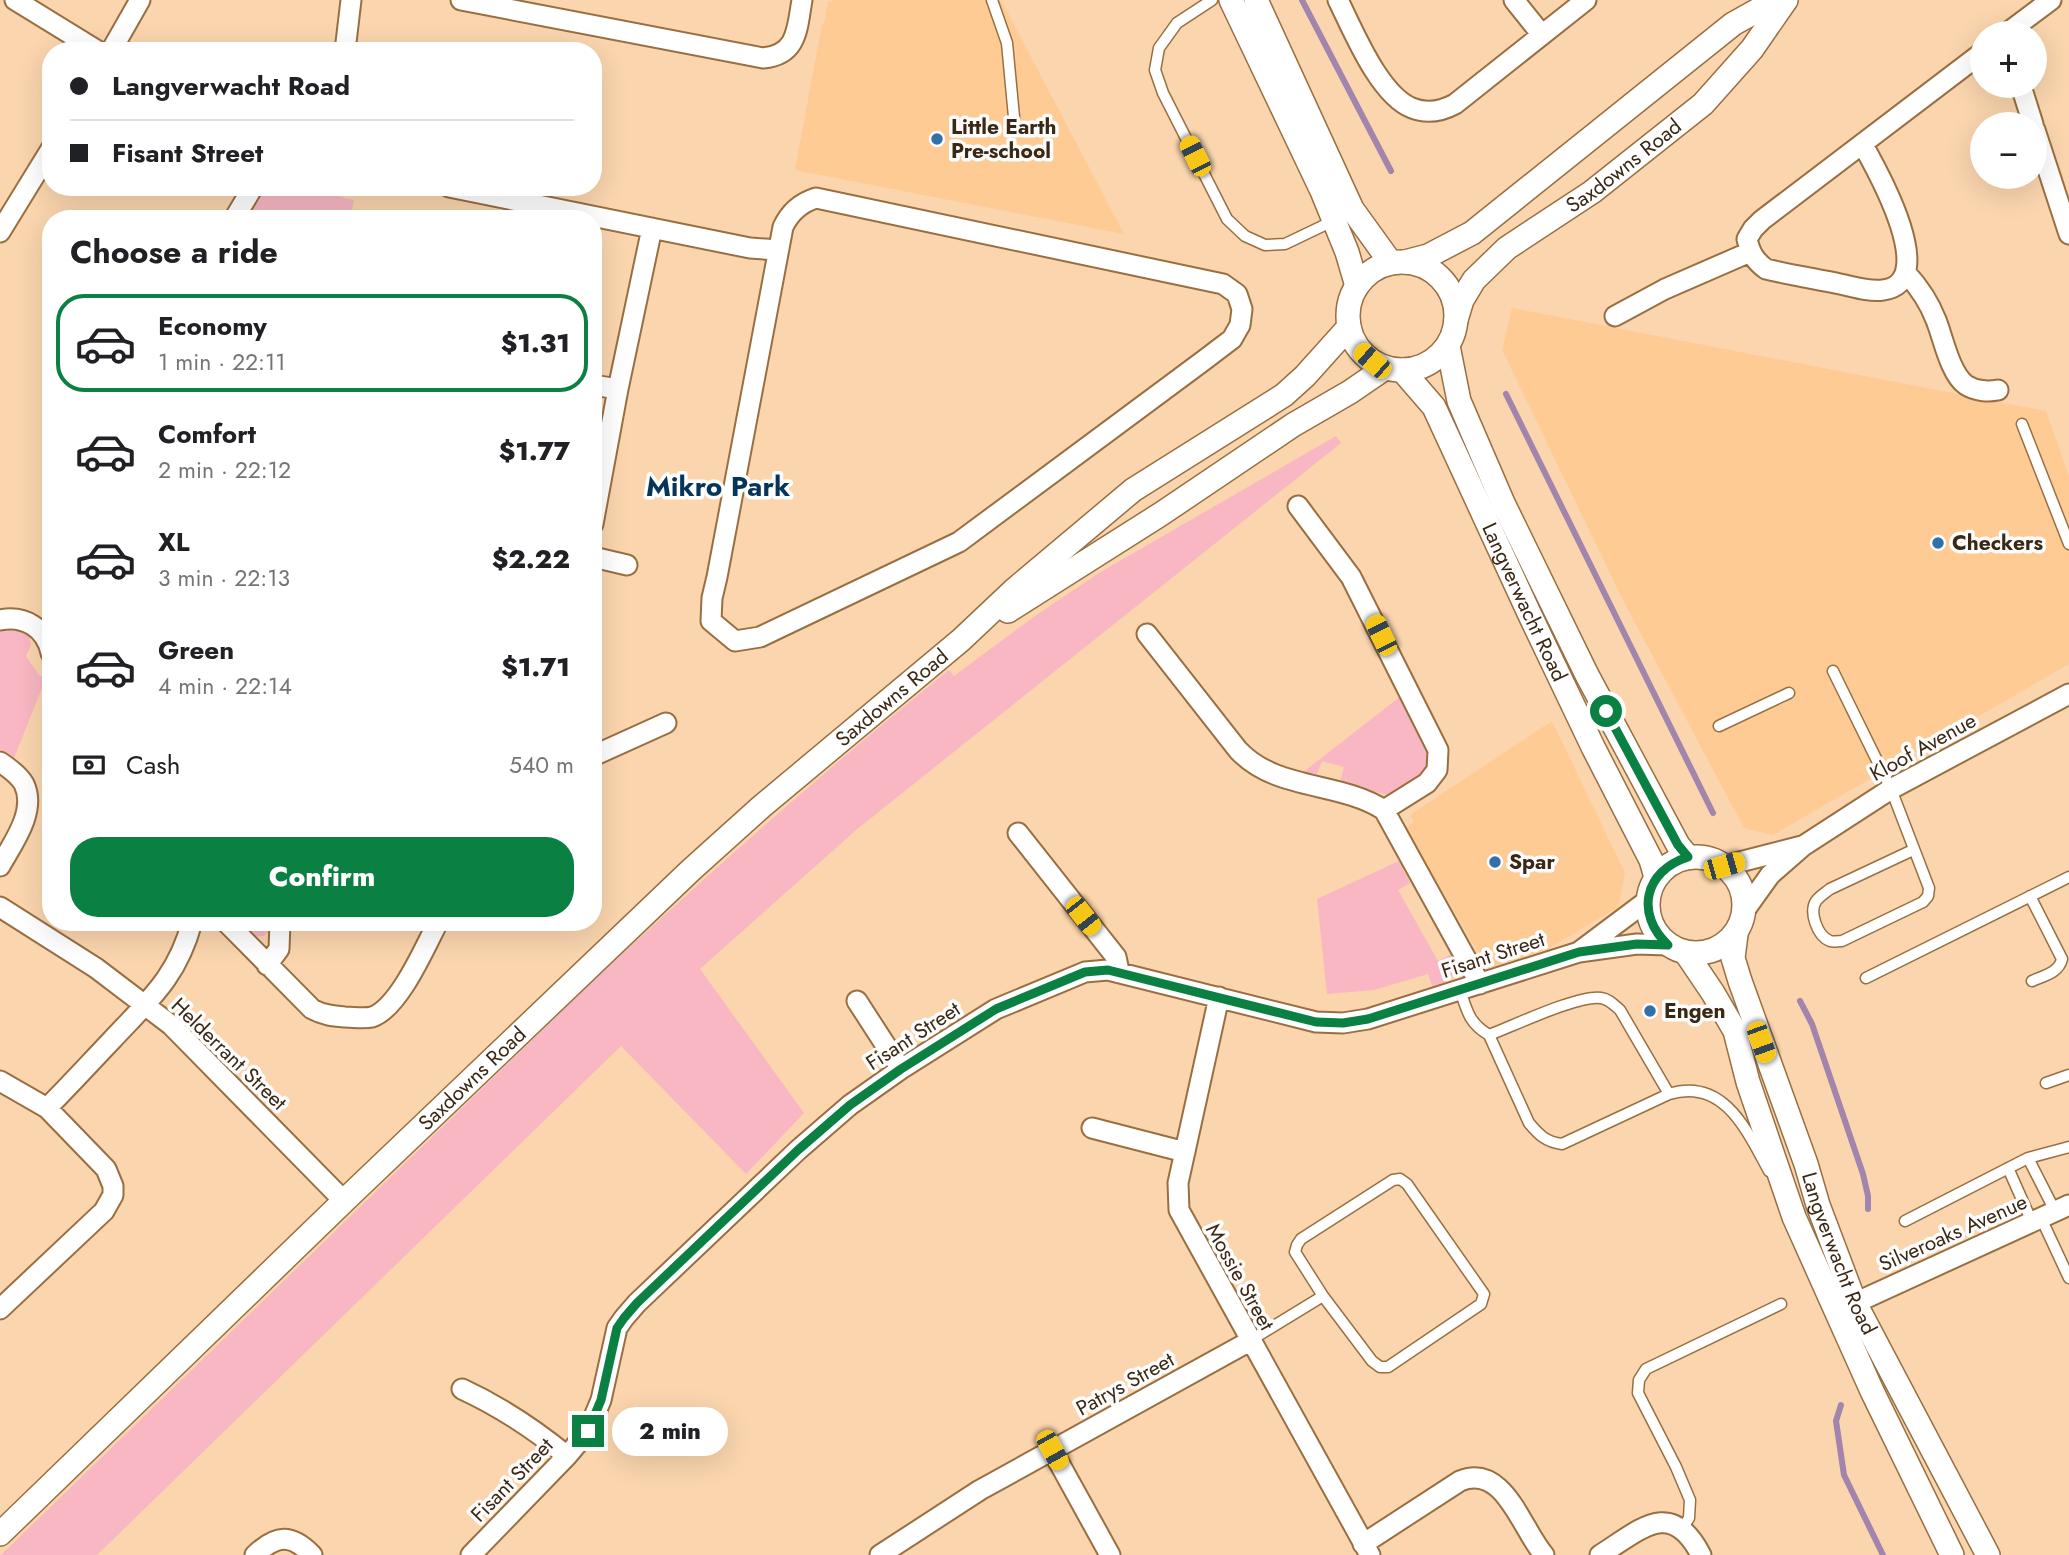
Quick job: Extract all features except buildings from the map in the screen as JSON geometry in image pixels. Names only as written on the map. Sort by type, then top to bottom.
[{"type":"street","points":[[15,0],[83,42]]},
{"type":"street","points":[[116,42],[140,0]]},
{"type":"street","points":[[346,42],[351,0]]},
{"type":"street","points":[[461,0],[762,58],[778,55],[792,43],[802,0]]},
{"type":"street","points":[[1231,0],[1322,191],[1347,252],[1357,286]]},
{"type":"street","points":[[1256,0],[1352,209],[1398,262]]},
{"type":"street","points":[[1338,0],[1366,57],[1379,77],[1401,101],[1413,109],[1441,111],[1455,104],[1586,0]]},
{"type":"street","points":[[1514,0],[1542,35]]},
{"type":"street","name":"Saxdowns Road","points":[[1398,262],[1428,256],[1472,233],[1733,24],[1776,0]]},
{"type":"street","name":"Saxdowns Road","points":[[1456,320],[1462,300],[1474,280],[1507,248],[1592,192],[1703,104],[1752,49],[1786,0]]},
{"type":"street","points":[[2023,21],[2050,0]]},
{"type":"street","points":[[1863,145],[1896,212],[1906,246],[1908,262],[1902,281],[1893,288],[1873,290],[1766,269],[1757,262],[1750,252],[1747,239],[1762,220],[1970,62]]},
{"type":"street","points":[[0,232],[42,164]]},
{"type":"street","points":[[2047,167],[2069,234]]},
{"type":"street","points":[[494,196],[563,210]]},
{"type":"street","points":[[816,198],[1223,284],[1237,294],[1242,309],[1240,325],[1232,339],[959,542],[760,636],[734,641],[711,621],[712,598],[778,250],[787,219],[800,205],[816,198]]},
{"type":"street","points":[[602,218],[750,248],[778,250]]},
{"type":"street","points":[[602,475],[652,228]]},
{"type":"street","points":[[1615,316],[1678,283],[1750,252]]},
{"type":"street","points":[[1398,262],[1419,265],[1432,271],[1443,281],[1453,299],[1456,320],[1448,346],[1426,365],[1393,369],[1372,361],[1361,352],[1349,327],[1350,299],[1357,286],[1366,275],[1378,267],[1398,262]]},
{"type":"street","points":[[1906,273],[1929,305],[1956,374],[1965,385],[1978,390],[1998,390]]},
{"type":"street","name":"Saxdowns Road","points":[[0,1534],[691,870],[822,754],[961,640],[1014,590],[1133,490],[1284,395],[1306,376],[1349,327]]},
{"type":"street","name":"Langverwacht Road","points":[[1448,346],[1459,401],[1503,503],[1587,675],[1678,845],[1688,857]]},
{"type":"street","name":"Saxdowns Road","points":[[961,640],[1161,514],[1293,425],[1393,369]]},
{"type":"street","name":"Langverwacht Road","points":[[1393,369],[1434,407],[1593,747],[1651,860],[1656,877]]},
{"type":"street","points":[[602,386],[618,389]]},
{"type":"street","points":[[1298,506],[1351,577],[1438,750],[1437,770],[1427,783],[1384,810]]},
{"type":"street","points":[[602,560],[627,565]]},
{"type":"street","points":[[0,620],[12,618],[31,623],[42,634]]},
{"type":"street","points":[[1147,634],[1238,750],[1254,765],[1273,774],[1368,800],[1384,810],[1480,984]]},
{"type":"street","name":"Kloof Avenue","points":[[1745,910],[1770,875],[1803,846],[1891,789],[2069,694]]},
{"type":"street","points":[[602,753],[666,723]]},
{"type":"street","points":[[0,762],[23,783],[28,797],[21,829],[0,866]]},
{"type":"street","points":[[1018,833],[1115,957],[1118,971]]},
{"type":"street","name":"Kloof Avenue","points":[[1724,866],[1803,846]]},
{"type":"street","points":[[1688,857],[1701,857],[1724,866],[1734,874],[1744,897],[1745,910],[1736,934],[1717,950],[1705,953],[1677,949],[1659,936],[1648,913],[1648,901],[1656,877],[1676,861],[1688,857]]},
{"type":"street","name":"Fisant Street","points":[[1579,952],[1648,901]]},
{"type":"street","name":"Helderrant Street","points":[[0,908],[96,968],[185,1039],[344,1201]]},
{"type":"street","points":[[47,1108],[145,1006],[170,975],[183,953],[189,931]]},
{"type":"street","points":[[235,931],[312,1009],[326,1015],[368,1018],[379,1013],[400,992],[433,931]]},
{"type":"street","points":[[267,965],[279,949],[280,931]]},
{"type":"street","name":"Langverwacht Road","points":[[1736,934],[1733,958],[1740,981],[1855,1303],[1988,1555]]},
{"type":"street","name":"Fisant Street","points":[[471,1555],[588,1431],[601,1400],[617,1328],[624,1318],[798,1150],[850,1105],[996,1009],[1085,972],[1097,970],[1118,971],[1316,1022],[1343,1023],[1368,1019],[1564,955],[1637,944],[1677,949]]},
{"type":"street","name":"Langverwacht Road","points":[[1677,949],[1713,993],[1735,1031],[1748,1082],[1794,1217],[1872,1391],[1952,1555]]},
{"type":"street","name":"Mossie Street","points":[[1219,997],[1177,1192],[1179,1210],[1366,1550]]},
{"type":"street","points":[[857,1001],[901,1069]]},
{"type":"street","points":[[0,1081],[47,1108],[110,1174],[113,1186],[113,1195],[104,1211],[0,1309]]},
{"type":"street","points":[[1091,1128],[1185,1152]]},
{"type":"street","name":"Silveroaks Avenue","points":[[1855,1303],[2049,1214]]},
{"type":"street","name":"Patrys Street","points":[[880,1555],[980,1490],[1250,1341]]},
{"type":"street","points":[[462,1389],[496,1405],[534,1429],[567,1456]]},
{"type":"street","points":[[1052,1450],[1110,1555]]},
{"type":"street","points":[[1366,1550],[1460,1481],[1475,1477],[1490,1480],[1503,1491],[1544,1555]]},
{"type":"street","points":[[1600,1555],[1650,1524],[1665,1523],[1682,1529],[1694,1542],[1700,1555]]},
{"type":"street","points":[[254,1555],[265,1545],[282,1539],[298,1542],[312,1555]]},
{"type":"lane","points":[[992,0],[1007,43],[1014,117]]},
{"type":"lane","points":[[1212,0],[1177,23],[1159,48],[1155,70],[1163,93],[1227,219],[1245,236],[1265,245],[1284,244],[1334,220]]},
{"type":"lane","points":[[2022,425],[2069,544]]},
{"type":"lane","points":[[1833,671],[1891,789],[1929,888],[1923,902],[1842,941],[1830,941],[1823,935],[1813,910],[1815,902],[1821,896],[1913,850]]},
{"type":"lane","points":[[1719,726],[1789,693]]},
{"type":"lane","points":[[1866,978],[2069,877]]},
{"type":"lane","points":[[2030,896],[2062,959],[2061,966],[2056,971],[2032,981]]},
{"type":"lane","points":[[1460,990],[1470,1018],[1489,1035],[1529,1124],[1538,1135],[1550,1143],[1562,1144],[1669,1094],[1696,1090],[1717,1098],[1734,1113],[1794,1217]]},
{"type":"lane","points":[[1489,1035],[1580,1000],[1600,998],[1611,1002],[1620,1010],[1669,1094]]},
{"type":"lane","points":[[2046,1083],[2069,1075]]},
{"type":"lane","points":[[1905,1221],[2028,1158],[2069,1147]]},
{"type":"lane","points":[[2028,1158],[2069,1278]]},
{"type":"lane","points":[[2008,1168],[2049,1214]]},
{"type":"lane","points":[[1393,1180],[1407,1184],[1484,1294],[1481,1304],[1388,1367],[1380,1367],[1372,1361],[1323,1296],[1295,1252],[1297,1245],[1301,1239],[1393,1180]]},
{"type":"lane","points":[[1250,1341],[1323,1296]]},
{"type":"lane","points":[[1682,1529],[1689,1518],[1690,1500],[1638,1393],[1639,1380],[1646,1369],[1781,1304]]},
{"type":"shaded area","name":"Little Earth Pre-school","points":[[1001,0],[1124,234],[795,170],[822,24],[828,1]]},
{"type":"shaded area","points":[[259,196],[337,196],[354,200],[352,210],[250,210]]},
{"type":"shaded area","points":[[1512,308],[2046,411],[2069,476],[2069,664],[1773,835],[1744,828],[1624,602],[1502,350]]},
{"type":"shaded area","points":[[1336,436],[1341,443],[856,830],[700,969],[804,1113],[746,1174],[621,1046],[97,1555],[1,1555],[588,986],[721,864],[856,747],[949,670],[954,676],[1099,573]]},
{"type":"shaded area","points":[[14,624],[29,634],[31,645],[26,656],[42,676],[42,688],[14,758],[0,749],[0,625]]},
{"type":"shaded area","points":[[1401,696],[1426,746],[1428,766],[1417,779],[1392,796],[1340,783],[1344,767],[1322,761],[1316,776],[1302,773]]},
{"type":"shaded area","points":[[1552,721],[1625,873],[1618,907],[1540,954],[1500,968],[1484,963],[1406,828],[1414,822],[1410,815]]},
{"type":"shaded area","points":[[1399,861],[1410,883],[1398,890],[1438,961],[1451,954],[1454,974],[1445,983],[1433,988],[1428,974],[1374,990],[1327,994],[1317,899]]},
{"type":"shaded area","points":[[247,931],[269,931],[261,936]]},
{"type":"waterway","points":[[1302,0],[1391,171]]},
{"type":"waterway","points":[[1506,394],[1713,813]]},
{"type":"waterway","points":[[1800,1001],[1812,1024],[1863,1174],[1868,1209]]},
{"type":"waterway","points":[[1841,1405],[1836,1421],[1844,1475],[1883,1555]]},
{"type":"place","name":"Little Earth Pre-school","points":[[937,139]]},
{"type":"place","name":"Checkers","points":[[1938,543]]},
{"type":"place","name":"Spar","points":[[1495,862]]},
{"type":"place","name":"Engen","points":[[1650,1011]]},
{"type":"district","name":"Mikro Park","points":[[718,486]]},
{"type":"route","points":[[588,1431],[601,1400],[617,1328],[637,1303],[798,1150],[850,1105],[996,1009],[1085,972],[1108,970],[1316,1022],[1343,1023],[1368,1019],[1501,978],[1564,955],[1637,944],[1668,945],[1652,926],[1648,901],[1656,877],[1676,861],[1688,857],[1678,845],[1606,711]]}]
